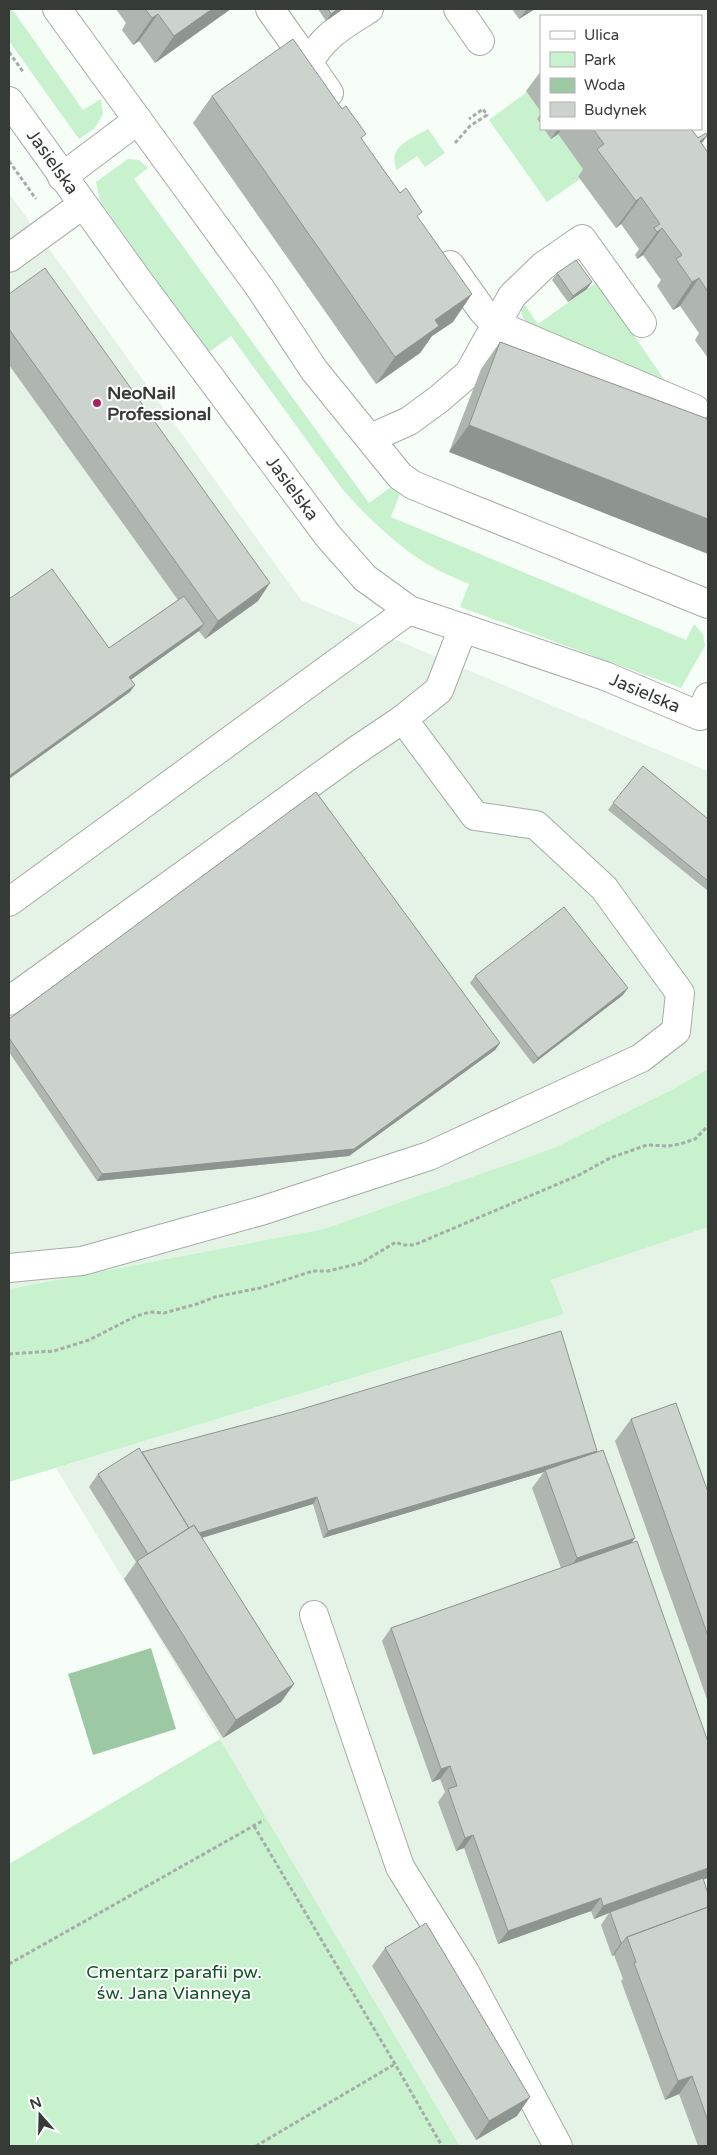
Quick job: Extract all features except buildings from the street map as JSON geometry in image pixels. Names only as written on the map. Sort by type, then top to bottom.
[{"type":"street","points":[[57,9],[260,288],[314,370],[371,438],[389,465],[400,476],[414,485],[708,604]]},
{"type":"street","points":[[270,9],[341,110]]},
{"type":"street","points":[[309,64],[314,52],[331,34],[369,9]]},
{"type":"street","points":[[458,9],[480,41]]},
{"type":"street","name":"Jasielska","points":[[9,101],[82,205],[328,536],[365,578],[409,610],[704,707]]},
{"type":"street","points":[[62,177],[138,120]]},
{"type":"street","points":[[9,258],[82,205]]},
{"type":"street","points":[[371,438],[409,421],[439,399],[469,373],[512,296],[543,266],[582,238],[642,323]]},
{"type":"street","points":[[436,246],[482,310],[496,324],[695,409]]},
{"type":"street","points":[[9,902],[409,610]]},
{"type":"street","points":[[9,1001],[403,718],[439,690],[463,628]]},
{"type":"street","points":[[9,1268],[82,1261],[264,1210],[429,1156],[641,1058],[676,1031],[680,993],[604,888],[536,825],[475,816],[403,718]]},
{"type":"street","points":[[314,1615],[400,1867],[465,1972],[558,2146]]},
{"type":"path","points":[[455,143],[470,126],[487,115],[483,109],[468,119]]},
{"type":"path","points":[[9,161],[38,202]]},
{"type":"path","points":[[9,1354],[54,1351],[88,1340],[136,1316],[150,1312],[164,1313],[215,1297],[260,1288],[313,1271],[328,1272],[361,1263],[396,1242],[402,1245],[414,1245],[579,1175],[610,1158],[647,1145],[668,1146],[695,1139],[708,1126]]},
{"type":"path","points":[[9,1964],[264,1820]]},
{"type":"path","points":[[254,1826],[442,2146]]},
{"type":"path","points":[[256,2146],[395,2064]]},
{"type":"shaded area","points":[[9,193],[301,600],[708,771],[708,1069],[671,1090],[554,1148],[324,1229],[9,1289]]},
{"type":"shaded area","points":[[708,1227],[708,2146],[460,2146],[220,1739],[56,1468],[564,1314],[551,1280]]},
{"type":"green space","points":[[9,9],[12,9],[83,110],[101,99],[103,114],[95,128],[79,139],[9,41]]},
{"type":"green space","points":[[527,92],[540,111],[540,117],[537,119],[540,130],[545,130],[551,138],[558,134],[585,171],[578,176],[580,179],[547,202],[489,120]]},
{"type":"green space","points":[[428,129],[445,153],[425,167],[417,156],[397,170],[394,162],[397,150],[408,140]]},
{"type":"green space","points":[[128,159],[139,160],[148,168],[134,179],[369,503],[391,487],[400,494],[391,517],[686,640],[694,624],[703,634],[705,646],[681,688],[460,607],[469,584],[437,570],[415,556],[382,530],[362,510],[343,490],[231,336],[208,353],[100,201],[96,182]]},
{"type":"green space","points":[[597,282],[666,382],[528,324],[522,316],[522,301],[538,324]]},
{"type":"green space","points":[[708,1069],[708,1227],[551,1280],[564,1314],[9,1482],[9,1289],[324,1229],[554,1148],[671,1090]]},
{"type":"green space","name":"Cmentarz parafii pw. św. Jana Vianneya","points":[[220,1739],[460,2146],[9,2146],[9,1864]]},
{"type":"water","points":[[151,1648],[176,1729],[93,1755],[68,1674]]},
{"type":"place","name":"NeoNail Professional","points":[[97,403]]}]
